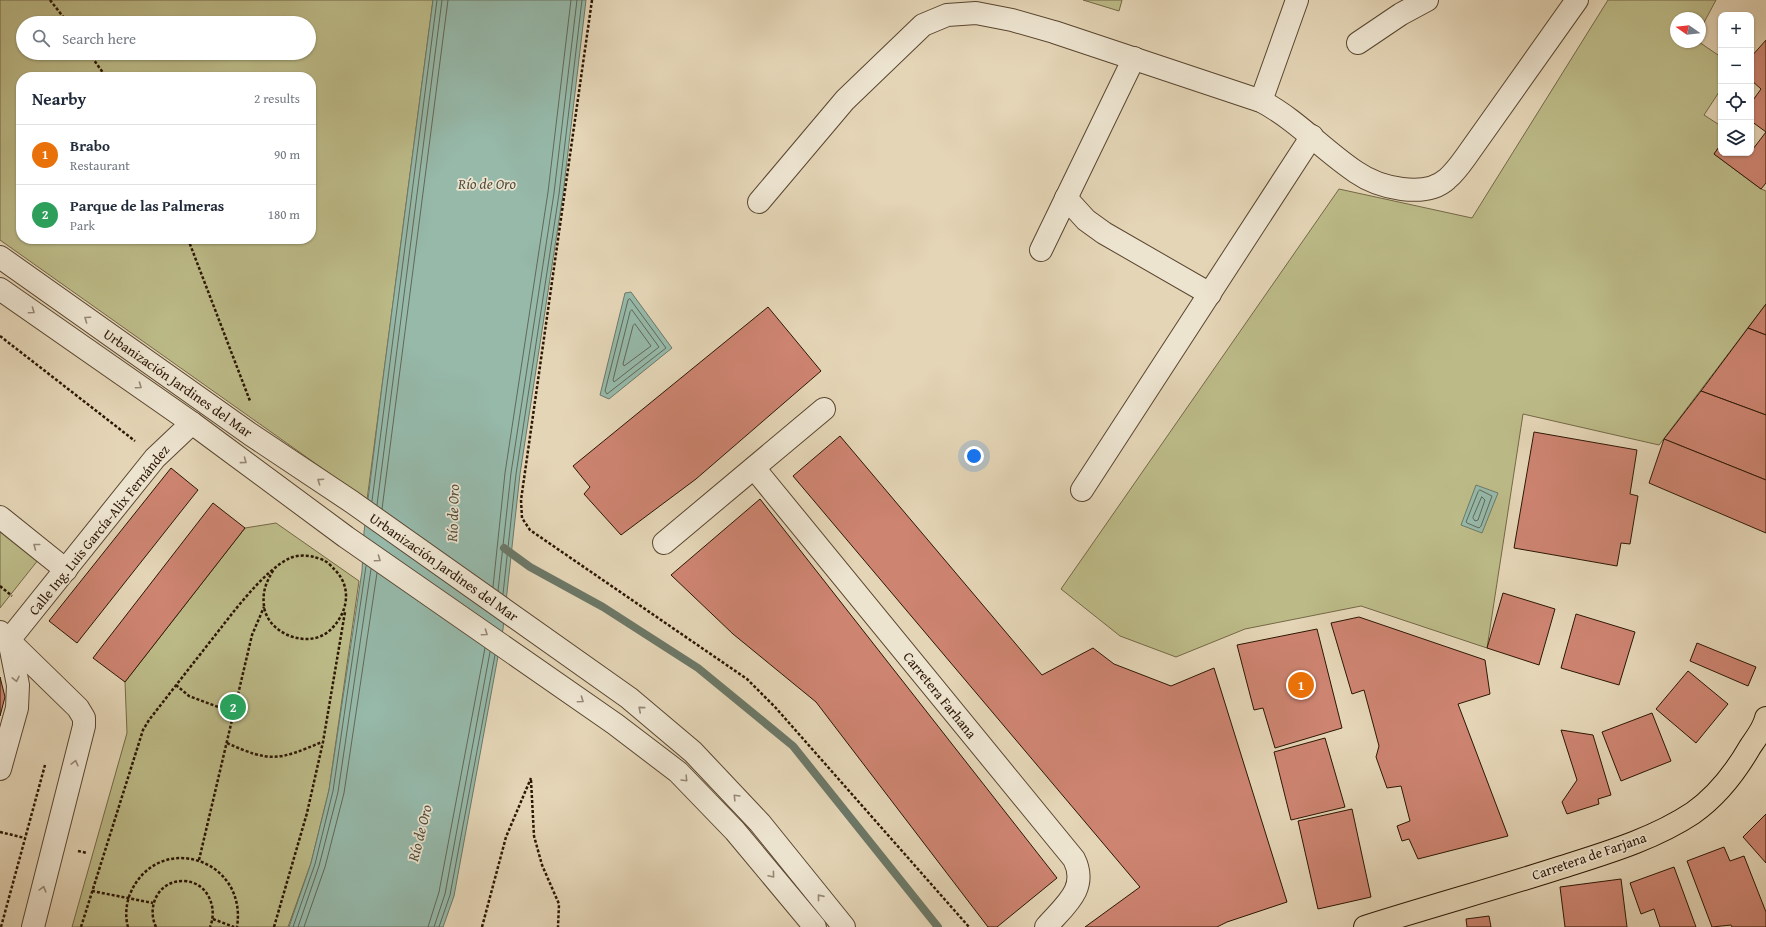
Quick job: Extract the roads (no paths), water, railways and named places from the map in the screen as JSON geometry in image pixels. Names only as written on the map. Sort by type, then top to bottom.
[{"type":"main road","name":"Carretera de Farjana","points":[[1365,927],[1586,859],[1636,842],[1672,824],[1693,813],[1718,792],[1742,762],[1766,721]]},
{"type":"street","points":[[1262,101],[1297,0]]},
{"type":"street","points":[[1358,43],[1401,14],[1427,0]]},
{"type":"street","points":[[759,202],[844,100],[923,25],[947,15],[976,13],[1012,20],[1134,58],[1262,101],[1278,110],[1357,173],[1376,182],[1407,190],[1429,189],[1447,179],[1465,158],[1577,0]]},
{"type":"street","points":[[1041,250],[1134,58]]},
{"type":"street","points":[[1082,490],[1312,136]]},
{"type":"street","points":[[1066,198],[1086,220],[1104,233],[1210,294]]},
{"type":"street","name":"Urbanización Jardines del Mar","points":[[0,257],[250,434],[352,502],[629,698],[693,752],[760,823],[844,927]]},
{"type":"street","name":"Urbanización Jardines del Mar","points":[[0,289],[192,423],[346,536],[615,724],[678,772],[735,831],[815,927]]},
{"type":"street","points":[[664,543],[824,409]]},
{"type":"street","name":"Calle Ing. Luis García-Alix Fernández","points":[[4,636],[66,570],[155,458],[192,423]]},
{"type":"street","name":"Carretera Farhana","points":[[754,468],[1074,859],[1079,868],[1079,884],[1075,893],[1046,927]]},
{"type":"street","points":[[0,518],[66,570]]},
{"type":"street","points":[[0,770],[17,708],[18,686],[4,636]]},
{"type":"street","points":[[4,636],[78,708],[84,718],[84,726],[33,927]]},
{"type":"street","points":[[1032,927],[1040,927]]},
{"type":"water","name":"Río de Oro","points":[[433,0],[586,0],[563,194],[520,474],[503,629],[454,896],[443,927],[289,927],[311,863],[329,790],[362,571],[364,532],[382,386]]},
{"type":"water","points":[[631,292],[672,348],[609,399],[600,395],[625,293]]},
{"type":"water","points":[[1476,485],[1498,493],[1482,533],[1461,525]]},
{"type":"waterway","points":[[504,548],[530,567],[603,607],[698,668],[793,746],[938,927]]},
{"type":"place","name":"Brabo","points":[[1301,685]]},
{"type":"place","name":"Parque de las Palmeras","points":[[233,707]]}]
